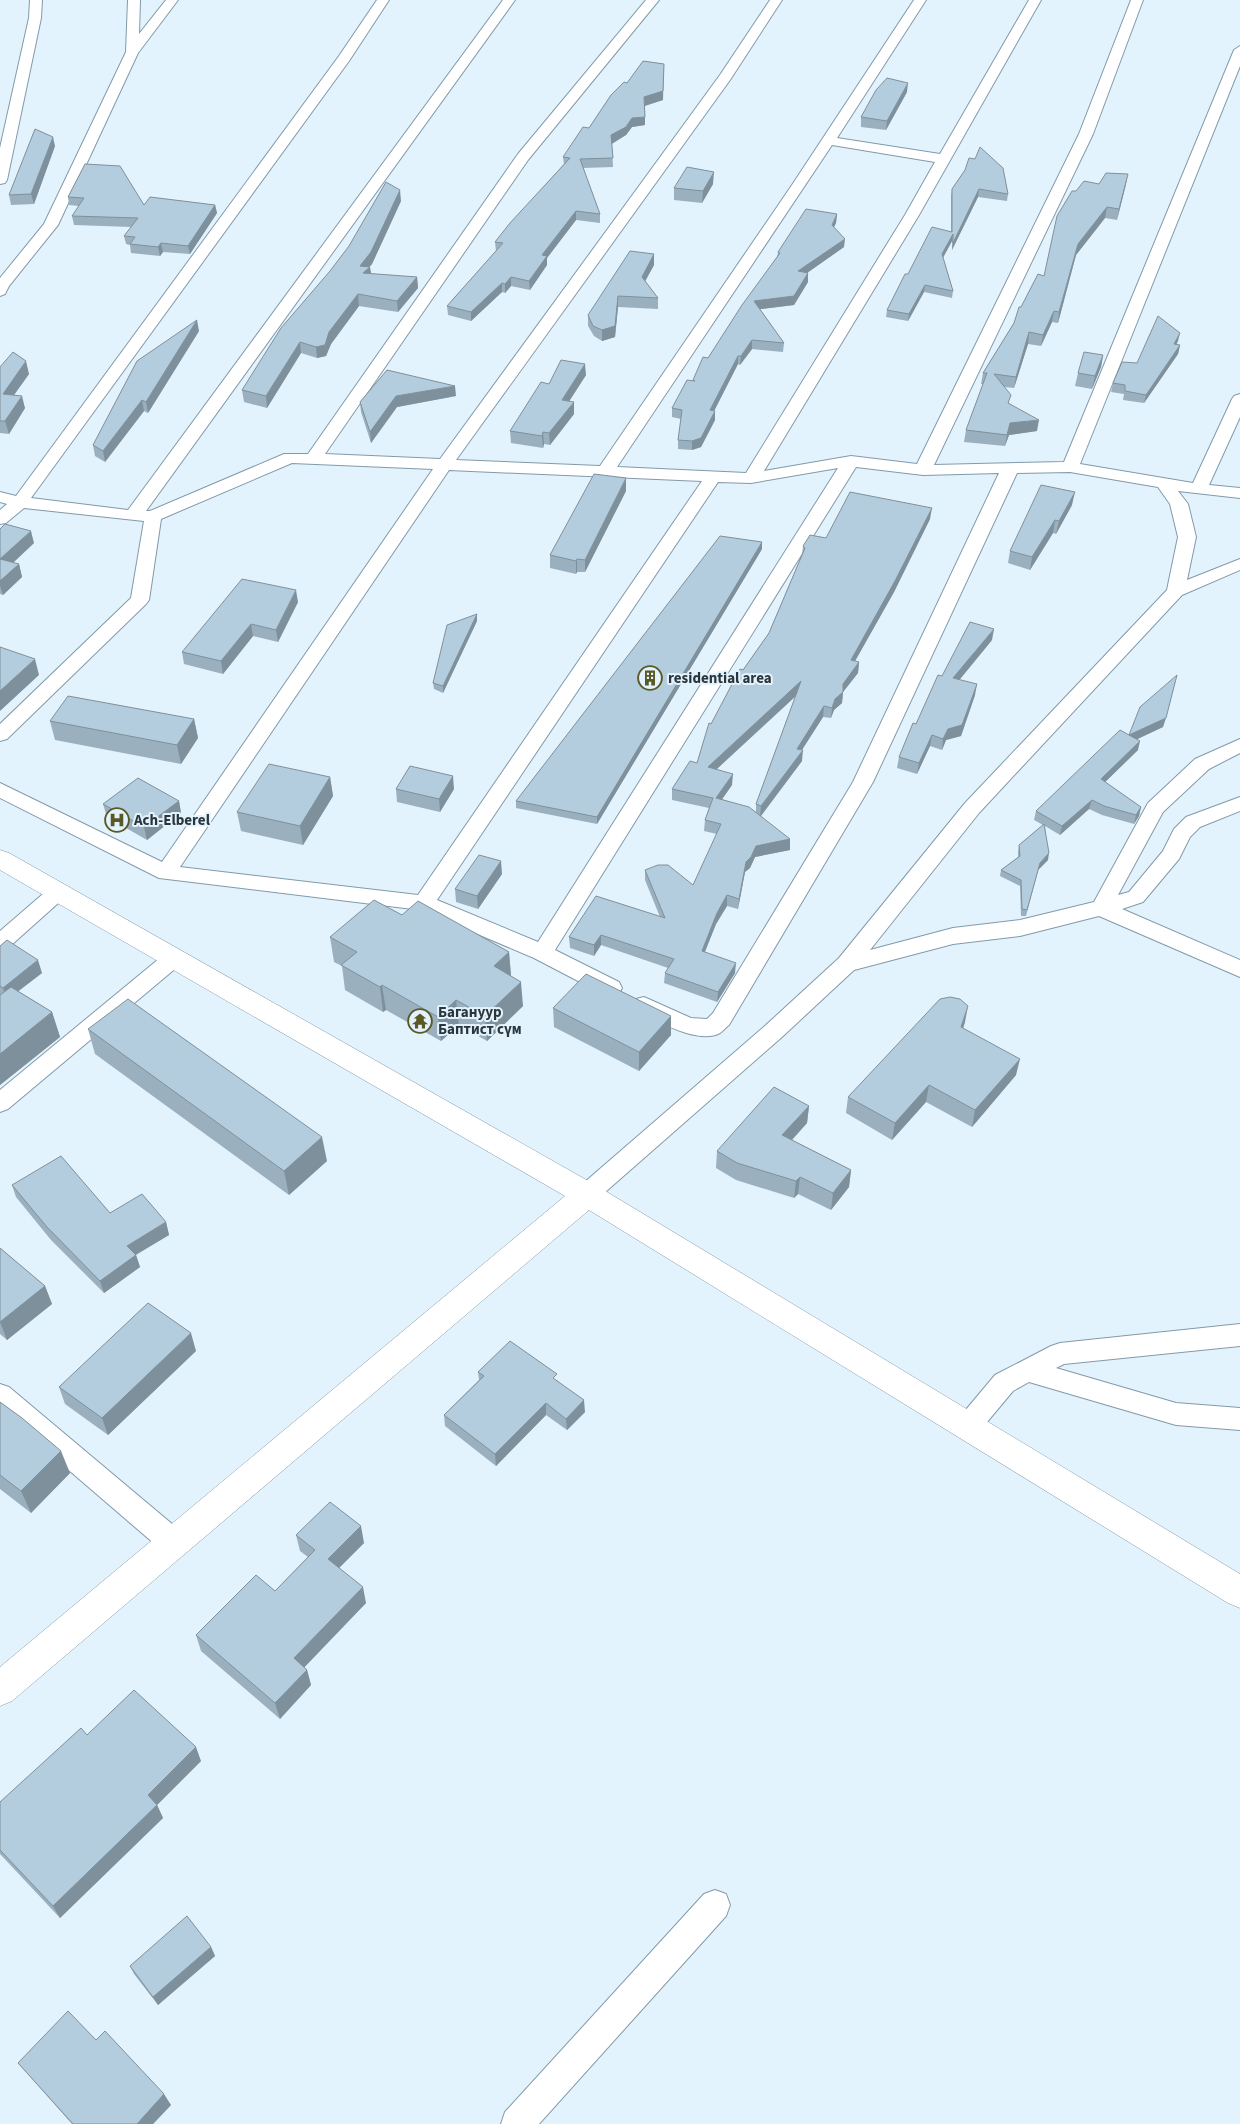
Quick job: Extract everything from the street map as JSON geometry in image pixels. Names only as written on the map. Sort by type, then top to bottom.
[{"type":"main road","points":[[0,859],[587,1194],[1240,1592]]},
{"type":"main road","points":[[2,1685],[587,1194]]},
{"type":"street","points":[[0,180],[35,18],[36,0]]},
{"type":"street","points":[[132,52],[134,0]]},
{"type":"street","points":[[1,284],[51,225],[132,52],[172,0]]},
{"type":"street","points":[[0,520],[20,502],[338,66],[383,0]]},
{"type":"street","points":[[133,516],[509,0]]},
{"type":"street","points":[[313,458],[523,157],[653,0]]},
{"type":"street","points":[[166,873],[444,464],[725,77],[776,0]]},
{"type":"street","points":[[605,472],[799,185],[920,0]]},
{"type":"street","points":[[751,478],[912,215],[1035,0]]},
{"type":"street","points":[[923,470],[1086,134],[1137,0]]},
{"type":"street","points":[[1070,467],[1240,50]]},
{"type":"street","points":[[827,140],[943,159]]},
{"type":"street","points":[[1199,489],[1240,399]]},
{"type":"street","points":[[0,498],[133,516],[153,516],[290,458],[751,478],[851,461],[923,470],[1070,467],[1199,489],[1240,493]]},
{"type":"street","points":[[542,953],[851,461]]},
{"type":"street","points":[[0,790],[166,873],[424,903],[542,953],[688,1026],[712,1027],[721,1020],[864,782],[1010,469]]},
{"type":"street","points":[[424,903],[714,477]]},
{"type":"street","points":[[1164,483],[1179,504],[1187,537],[1176,591]]},
{"type":"street","points":[[0,735],[140,600],[153,516]]},
{"type":"street","points":[[587,1194],[774,1031],[847,964],[972,808],[1176,591],[1240,564]]},
{"type":"street","points":[[1101,908],[1155,808],[1202,764],[1236,753]]},
{"type":"street","points":[[847,964],[953,936],[1020,928],[1101,908],[1136,897],[1172,854],[1181,834],[1193,822],[1240,804]]},
{"type":"street","points":[[0,942],[58,892]]},
{"type":"street","points":[[1101,908],[1240,969]]},
{"type":"street","points":[[0,1103],[174,958]]},
{"type":"street","points":[[968,1426],[1004,1383],[1060,1354],[1240,1335]]},
{"type":"street","points":[[1027,1371],[1176,1414],[1240,1419]]},
{"type":"street","points":[[0,1395],[174,1542]]},
{"type":"street","points":[[517,2124],[714,1904]]},
{"type":"building","points":[[643,61],[664,64],[663,91],[644,97],[645,117],[632,118],[626,127],[611,135],[613,158],[580,159],[600,214],[576,211],[542,255],[547,256],[529,281],[511,277],[471,312],[447,306],[503,243],[495,242],[510,223],[570,158],[563,157],[583,127],[589,128],[611,95],[624,82],[627,83]]},
{"type":"building","points":[[887,78],[908,83],[887,121],[861,117],[876,90]]},
{"type":"building","points":[[35,129],[53,137],[31,194],[9,195]]},
{"type":"building","points":[[980,147],[1003,168],[1008,194],[979,189],[953,243],[953,234],[942,254],[953,291],[925,285],[909,314],[887,310],[932,227],[952,232],[952,189],[965,170],[969,158],[975,159]]},
{"type":"building","points":[[85,164],[120,166],[144,205],[150,197],[215,205],[188,246],[161,243],[158,247],[130,244],[135,237],[124,236],[138,218],[72,216],[84,198],[68,197]]},
{"type":"building","points":[[687,167],[714,172],[703,191],[674,188]]},
{"type":"building","points":[[1106,173],[1128,174],[1119,209],[1107,207],[1078,244],[1059,312],[1054,311],[1043,335],[1029,332],[1016,377],[994,374],[1011,395],[1008,403],[1039,420],[1010,423],[1007,435],[966,430],[987,373],[983,373],[1014,323],[1019,307],[1021,307],[1038,274],[1044,276],[1057,216],[1072,191],[1076,191],[1084,181],[1099,184]]},
{"type":"building","points":[[386,182],[400,190],[371,252],[360,266],[370,267],[363,273],[417,277],[397,301],[358,294],[329,332],[325,345],[316,347],[300,342],[266,396],[242,390],[281,328],[349,246]]},
{"type":"building","points":[[806,209],[837,214],[832,225],[845,239],[798,271],[808,273],[794,296],[754,301],[784,343],[752,340],[741,356],[738,356],[710,410],[715,411],[701,438],[692,441],[678,440],[682,410],[672,408],[687,380],[695,381],[693,380],[703,357],[708,358],[742,305],[780,253],[778,252]]},
{"type":"building","points":[[630,251],[654,254],[642,277],[658,298],[618,296],[615,326],[602,330],[593,326],[588,315]]},
{"type":"building","points":[[1158,316],[1180,333],[1174,344],[1180,345],[1146,395],[1125,391],[1125,385],[1113,383],[1122,362],[1137,363]]},
{"type":"building","points":[[197,320],[146,402],[142,400],[103,451],[93,445],[137,361]]},
{"type":"building","points":[[13,352],[26,361],[3,394],[22,396],[5,421],[0,421],[0,367]]},
{"type":"building","points":[[1084,352],[1103,355],[1095,376],[1078,373]]},
{"type":"building","points":[[561,360],[585,364],[562,400],[574,402],[549,433],[543,432],[542,436],[510,431],[541,382],[549,384]]},
{"type":"building","points":[[387,370],[455,386],[396,396],[370,432],[360,402]]},
{"type":"building","points":[[594,474],[626,478],[585,560],[577,559],[576,561],[550,555]]},
{"type":"building","points":[[1041,485],[1075,492],[1059,521],[1055,520],[1032,557],[1010,551]]},
{"type":"building","points":[[850,492],[932,508],[895,581],[851,660],[859,662],[843,684],[843,692],[835,699],[832,708],[824,706],[797,749],[803,750],[761,806],[756,804],[801,681],[708,767],[733,774],[716,798],[749,807],[790,839],[756,846],[751,857],[746,862],[739,899],[727,895],[717,913],[702,951],[736,963],[718,992],[665,973],[674,959],[601,935],[594,945],[569,937],[596,896],[665,918],[645,870],[658,865],[668,865],[693,885],[721,824],[705,820],[713,798],[672,789],[690,761],[697,763],[709,723],[711,724],[740,669],[743,670],[769,633],[805,548],[803,546],[810,535],[826,538]]},
{"type":"building","points":[[5,524],[31,531],[0,559],[0,529]]},
{"type":"building","name":"residential area","points":[[720,536],[762,542],[597,817],[516,801]]},
{"type":"building","points":[[0,559],[19,564],[0,581]]},
{"type":"building","points":[[242,579],[296,590],[276,630],[251,624],[221,661],[182,652]]},
{"type":"building","points":[[477,614],[443,686],[433,683],[447,625]]},
{"type":"building","points":[[970,622],[994,629],[953,678],[977,684],[962,725],[948,729],[943,739],[932,735],[919,763],[899,757],[913,723],[916,724],[938,675],[942,676]]},
{"type":"building","points":[[0,647],[35,659],[0,691]]},
{"type":"building","points":[[1177,675],[1166,718],[1129,735],[1140,707]]},
{"type":"building","points":[[68,696],[194,719],[177,745],[50,721]]},
{"type":"building","points":[[1120,730],[1140,741],[1101,779],[1141,807],[1136,815],[1104,806],[1092,800],[1062,826],[1036,811]]},
{"type":"building","points":[[269,764],[330,777],[300,826],[237,812]]},
{"type":"building","points":[[410,766],[453,776],[439,799],[396,789]]},
{"type":"building","points":[[138,778],[179,801],[144,827],[103,804]]},
{"type":"building","points":[[1044,824],[1049,853],[1040,863],[1027,910],[1022,909],[1021,880],[1001,870],[1020,856],[1019,845]]},
{"type":"building","points":[[479,855],[501,861],[477,896],[455,889]]},
{"type":"building","points":[[374,900],[402,915],[418,901],[509,952],[494,966],[521,982],[485,1016],[456,1000],[438,1017],[382,985],[380,987],[341,965],[357,952],[330,937]]},
{"type":"building","points":[[7,940],[38,960],[3,988],[0,986],[0,946]]},
{"type":"building","points":[[586,974],[671,1016],[639,1052],[553,1008]]},
{"type":"building","points":[[11,987],[52,1012],[0,1054],[0,995]]},
{"type":"building","points":[[950,997],[960,999],[968,1006],[961,1027],[1020,1059],[975,1110],[929,1085],[895,1123],[848,1097],[940,999]]},
{"type":"building","points":[[128,999],[322,1137],[284,1171],[88,1029]]},
{"type":"building","points":[[774,1087],[809,1106],[782,1135],[851,1170],[833,1193],[800,1177],[796,1181],[737,1163],[717,1151]]},
{"type":"building","points":[[61,1156],[110,1213],[142,1194],[166,1222],[127,1246],[136,1255],[100,1281],[47,1227],[12,1185]]},
{"type":"building","points":[[0,1248],[45,1286],[0,1322]]},
{"type":"building","points":[[148,1303],[191,1333],[102,1418],[59,1387]]},
{"type":"building","points":[[510,1341],[557,1374],[553,1378],[584,1400],[566,1419],[546,1403],[495,1454],[444,1415],[484,1376],[478,1372]]},
{"type":"building","points":[[0,1402],[61,1451],[21,1491],[0,1475]]},
{"type":"building","points":[[330,1502],[361,1526],[328,1559],[363,1587],[294,1658],[307,1670],[275,1703],[196,1635],[256,1575],[275,1591],[315,1550],[296,1535]]},
{"type":"building","points":[[134,1690],[196,1747],[148,1795],[157,1805],[53,1906],[0,1850],[0,1802],[81,1728],[87,1735]]},
{"type":"building","points":[[187,1916],[211,1947],[153,1997],[130,1966]]},
{"type":"building","points":[[68,2011],[96,2040],[105,2031],[164,2094],[137,2124],[73,2124],[18,2063]]},
{"type":"place","name":"residential area","points":[[650,678]]},
{"type":"place","name":"Ach-Elberel","points":[[117,820]]},
{"type":"place","name":"Багануур Баптист сүм","points":[[420,1021]]}]
